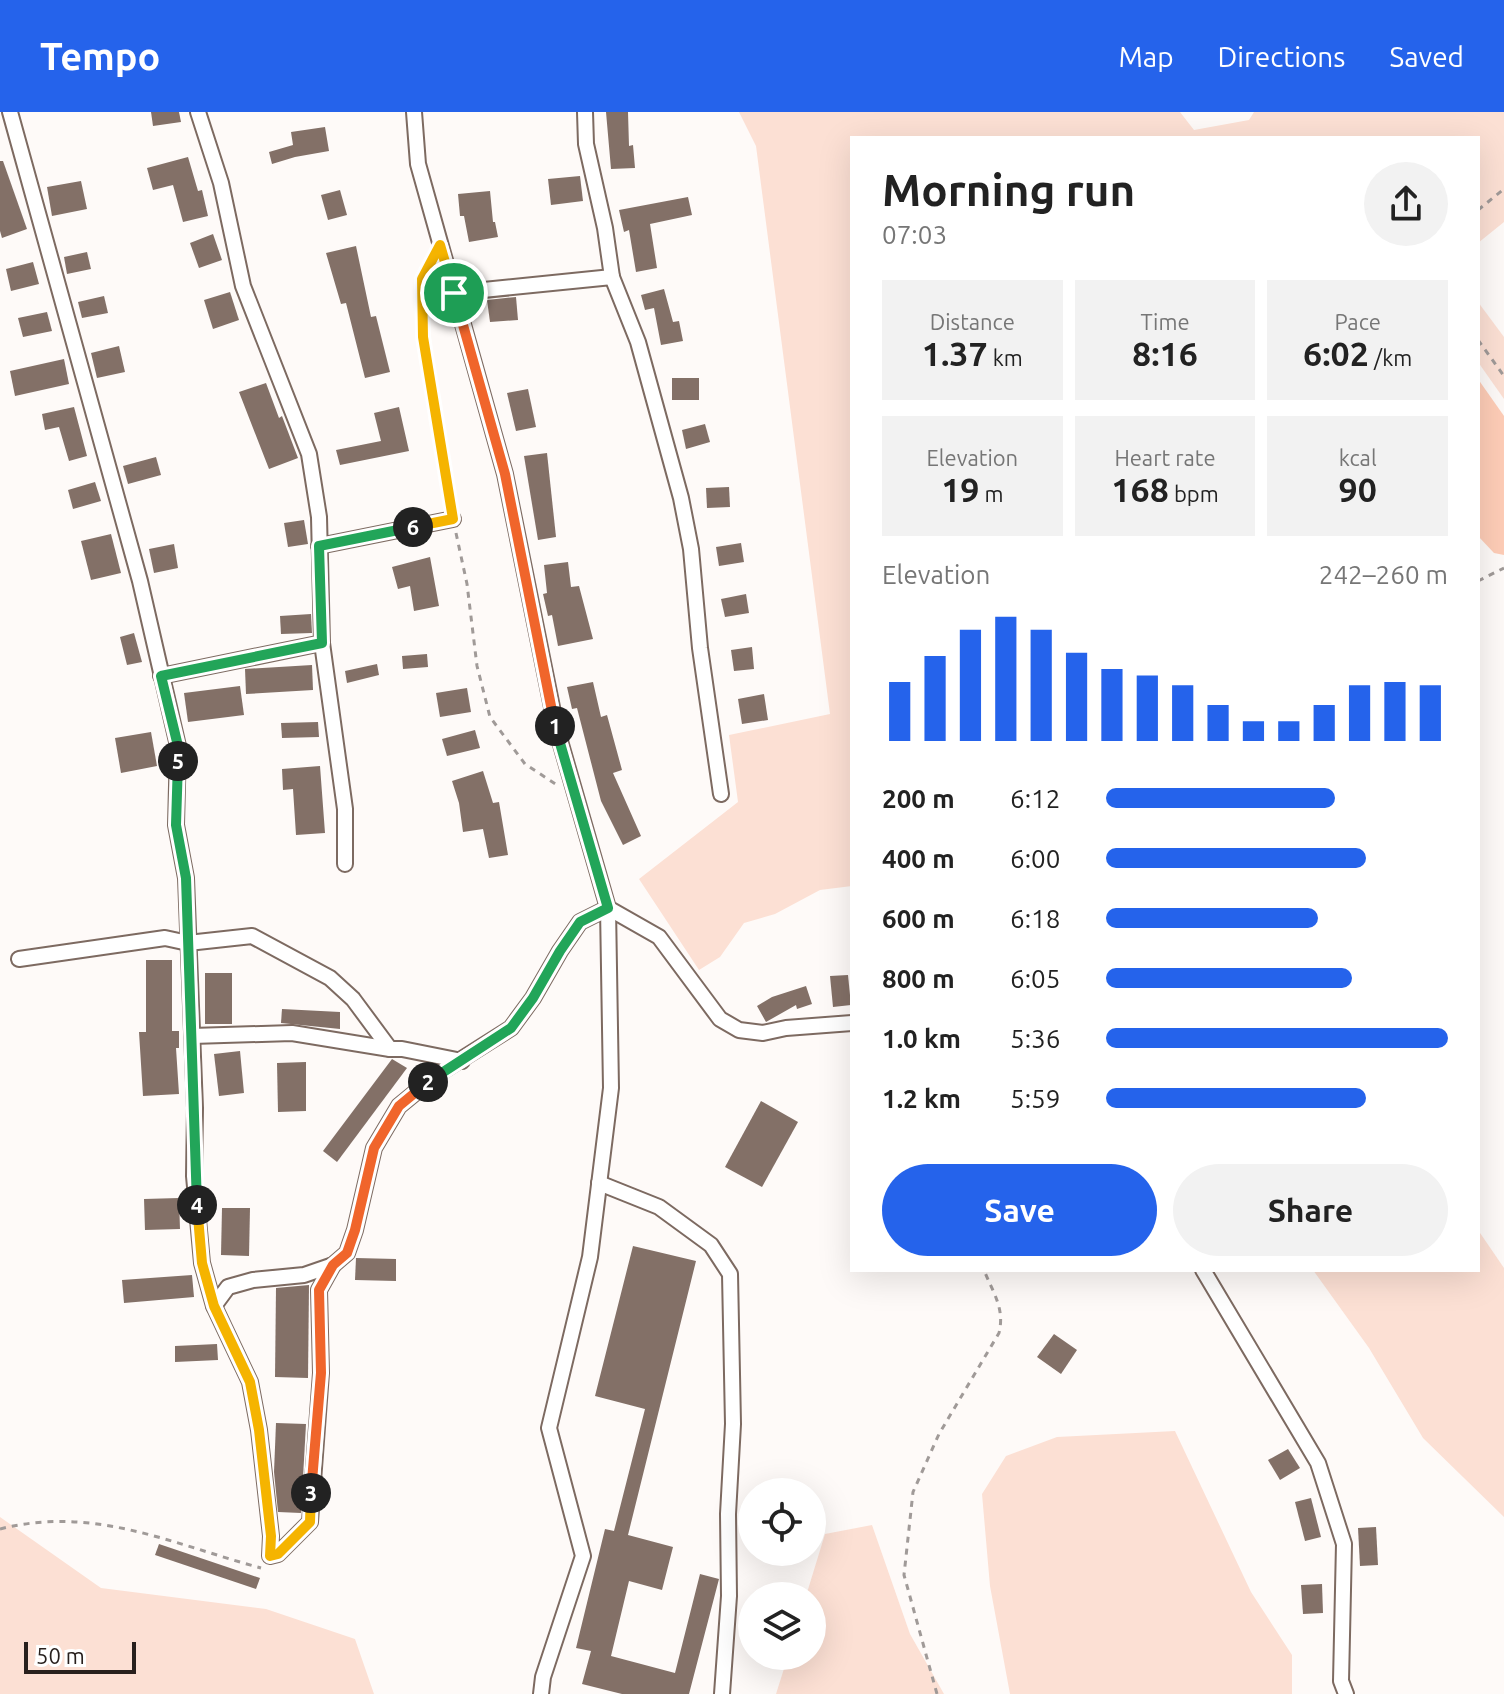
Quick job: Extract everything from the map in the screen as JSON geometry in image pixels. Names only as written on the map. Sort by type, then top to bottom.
[{"type":"street","points":[[10,112],[140,581],[178,746],[176,825],[186,878],[194,1176],[202,1263],[214,1306],[250,1382],[259,1430],[271,1536],[270,1556],[278,1554],[310,1522],[321,1373],[319,1290],[333,1265],[347,1253],[374,1148],[399,1106],[438,1074],[511,1028],[580,922],[608,908]]},
{"type":"street","points":[[198,112],[221,183],[243,286],[309,454],[319,517],[322,643],[345,809],[345,864]]},
{"type":"street","points":[[414,112],[418,164],[505,474],[556,727],[608,908],[611,1088],[590,1257],[549,1428],[583,1556],[543,1677],[541,1694]]},
{"type":"street","points":[[585,112],[586,144],[605,228],[612,277],[638,342],[681,498],[691,549],[700,648],[721,794]]},
{"type":"street","points":[[454,293],[612,277]]},
{"type":"street","points":[[319,546],[453,519]]},
{"type":"street","points":[[161,676],[322,643]]},
{"type":"street","points":[[608,908],[659,937],[720,1019],[739,1030],[763,1033],[850,1023]]},
{"type":"street","points":[[19,959],[165,938],[188,943],[252,936],[330,978],[353,999],[390,1049]]},
{"type":"street","points":[[192,1036],[292,1033],[462,1061]]},
{"type":"street","points":[[599,1183],[659,1207],[711,1245],[730,1274],[733,1424],[728,1514],[729,1596],[722,1694]]},
{"type":"street","points":[[214,1306],[228,1287],[253,1280],[304,1275],[333,1265]]},
{"type":"street","points":[[1204,1272],[1318,1463],[1344,1544],[1341,1681],[1346,1694]]},
{"type":"path","points":[[1480,208],[1504,189]]},
{"type":"path","points":[[440,245],[422,279],[423,337],[467,584],[477,666],[490,717],[525,764],[576,797]]},
{"type":"path","points":[[1480,343],[1504,376]]},
{"type":"path","points":[[1480,580],[1504,568]]},
{"type":"path","points":[[937,1694],[904,1575],[913,1492],[939,1434],[999,1333],[1002,1319],[998,1299],[985,1272]]},
{"type":"path","points":[[0,1529],[23,1523],[83,1520],[149,1534],[263,1568],[270,1556]]},
{"type":"shaded area","points":[[739,112],[1180,112],[1194,130],[1249,120],[1254,112],[1504,112],[1504,222],[1480,241],[1480,136],[850,136],[850,886],[820,890],[775,914],[744,923],[720,957],[699,970],[639,879],[738,802],[729,735],[830,714],[756,146]]},
{"type":"shaded area","points":[[1480,305],[1504,337],[1504,399],[1480,365]]},
{"type":"shaded area","points":[[1480,382],[1504,416],[1504,555],[1494,553],[1480,538]]},
{"type":"shaded area","points":[[1480,1233],[1504,1268],[1504,1517],[1423,1438],[1369,1348],[1314,1272],[1480,1272]]},
{"type":"shaded area","points":[[1175,1431],[1251,1592],[1292,1655],[1292,1694],[1010,1694],[990,1586],[982,1494],[1006,1456],[1057,1437]]},
{"type":"shaded area","points":[[0,1517],[101,1588],[266,1609],[355,1639],[374,1694],[0,1694]]},
{"type":"shaded area","points":[[872,1525],[910,1634],[944,1694],[776,1694],[784,1670],[826,1670],[826,1582],[810,1582],[815,1566],[826,1566],[826,1534]]},
{"type":"building","points":[[151,112],[179,112],[181,122],[153,126]]},
{"type":"building","points":[[606,112],[628,112],[629,146],[633,145],[635,168],[611,169]]},
{"type":"building","points":[[325,127],[329,151],[272,164],[269,152],[293,145],[291,132]]},
{"type":"building","points":[[188,157],[198,191],[202,190],[208,216],[183,222],[173,185],[153,190],[147,168]]},
{"type":"building","points":[[0,161],[3,161],[27,229],[2,238],[0,231]]},
{"type":"building","points":[[580,176],[583,201],[551,205],[548,179]]},
{"type":"building","points":[[81,181],[87,209],[52,216],[47,187]]},
{"type":"building","points":[[340,190],[347,215],[328,220],[321,195]]},
{"type":"building","points":[[490,191],[498,237],[469,242],[464,216],[460,216],[458,194]]},
{"type":"building","points":[[688,197],[692,215],[650,224],[657,268],[636,272],[629,230],[624,232],[619,210]]},
{"type":"building","points":[[213,234],[222,260],[199,268],[190,243]]},
{"type":"building","points":[[356,246],[371,317],[376,316],[390,372],[365,378],[346,303],[341,304],[326,253]]},
{"type":"building","points":[[87,252],[91,269],[67,274],[64,257]]},
{"type":"building","points":[[33,262],[39,284],[11,291],[6,269]]},
{"type":"building","points":[[664,289],[673,322],[679,321],[683,341],[661,345],[654,308],[645,310],[641,295]]},
{"type":"building","points":[[230,292],[239,320],[213,329],[204,300]]},
{"type":"building","points":[[104,296],[108,313],[82,318],[78,302]]},
{"type":"building","points":[[516,297],[518,320],[490,322],[487,300]]},
{"type":"building","points":[[47,312],[52,331],[23,337],[18,318]]},
{"type":"building","points":[[119,346],[125,372],[97,378],[91,353]]},
{"type":"building","points":[[64,359],[69,384],[15,396],[10,371]]},
{"type":"building","points":[[672,378],[699,378],[699,400],[672,400]]},
{"type":"building","points":[[266,383],[298,458],[269,469],[239,392]]},
{"type":"building","points":[[528,389],[536,427],[516,431],[507,393]]},
{"type":"building","points":[[74,407],[87,456],[69,461],[59,427],[45,430],[42,414]]},
{"type":"building","points":[[399,407],[409,451],[340,465],[336,450],[381,441],[374,413]]},
{"type":"building","points":[[705,424],[710,442],[686,449],[682,430]]},
{"type":"building","points":[[547,453],[556,537],[538,540],[524,456]]},
{"type":"building","points":[[156,457],[161,475],[128,484],[123,466]]},
{"type":"building","points":[[95,482],[101,501],[73,509],[68,490]]},
{"type":"building","points":[[729,487],[730,507],[707,508],[706,488]]},
{"type":"building","points":[[304,520],[308,544],[288,547],[284,523]]},
{"type":"building","points":[[111,534],[121,573],[91,580],[81,541]]},
{"type":"building","points":[[741,543],[744,562],[719,566],[716,547]]},
{"type":"building","points":[[174,544],[178,568],[154,573],[149,549]]},
{"type":"building","points":[[430,557],[439,606],[414,611],[410,586],[398,589],[392,567]]},
{"type":"building","points":[[568,562],[571,587],[579,586],[593,639],[558,646],[552,615],[548,616],[543,594],[547,593],[544,565]]},
{"type":"building","points":[[746,594],[749,613],[725,617],[721,599]]},
{"type":"building","points":[[311,614],[312,633],[281,634],[280,616]]},
{"type":"building","points":[[134,633],[142,662],[127,665],[120,637]]},
{"type":"building","points":[[752,647],[754,669],[734,671],[731,650]]},
{"type":"building","points":[[427,654],[428,667],[403,669],[402,656]]},
{"type":"building","points":[[377,664],[379,675],[347,683],[345,671]]},
{"type":"building","points":[[312,665],[313,690],[246,694],[245,669]]},
{"type":"building","points":[[593,682],[601,717],[607,715],[622,770],[613,773],[641,836],[623,845],[601,801],[577,708],[572,709],[567,687]]},
{"type":"building","points":[[240,686],[244,715],[188,722],[184,693]]},
{"type":"building","points":[[467,688],[471,712],[440,717],[436,693]]},
{"type":"building","points":[[764,694],[768,720],[742,724],[738,699]]},
{"type":"building","points":[[318,722],[319,737],[282,738],[281,723]]},
{"type":"building","points":[[475,730],[480,748],[447,756],[442,739]]},
{"type":"building","points":[[151,732],[157,766],[121,773],[115,738]]},
{"type":"building","points":[[320,766],[325,833],[296,835],[293,789],[283,790],[282,769]]},
{"type":"building","points":[[483,771],[493,803],[499,802],[508,855],[489,858],[483,829],[463,832],[452,781]]},
{"type":"building","points":[[146,960],[172,960],[172,1031],[179,1031],[179,1048],[176,1048],[179,1094],[143,1096],[139,1032],[146,1032]]},
{"type":"building","points":[[205,973],[232,973],[232,1024],[205,1024]]},
{"type":"building","points":[[848,975],[850,1005],[833,1007],[830,976]]},
{"type":"building","points":[[806,986],[812,1004],[797,1009],[796,1005],[766,1022],[757,1006],[772,997]]},
{"type":"building","points":[[282,1009],[340,1012],[340,1029],[281,1023]]},
{"type":"building","points":[[240,1051],[244,1093],[219,1096],[214,1054]]},
{"type":"building","points":[[392,1059],[407,1068],[337,1162],[323,1151]]},
{"type":"building","points":[[306,1062],[306,1111],[278,1112],[277,1063]]},
{"type":"building","points":[[761,1101],[798,1122],[762,1187],[725,1167]]},
{"type":"building","points":[[179,1198],[180,1229],[145,1230],[144,1199]]},
{"type":"building","points":[[222,1208],[250,1208],[249,1256],[221,1255]]},
{"type":"building","points":[[633,1246],[696,1261],[628,1535],[673,1547],[662,1590],[629,1581],[611,1656],[675,1673],[700,1574],[719,1579],[689,1694],[622,1694],[582,1684],[591,1651],[576,1648],[605,1529],[614,1531],[645,1409],[595,1396]]},
{"type":"building","points":[[356,1258],[396,1259],[396,1281],[355,1280]]},
{"type":"building","points":[[192,1275],[194,1297],[124,1303],[122,1280]]},
{"type":"building","points":[[309,1285],[308,1378],[275,1377],[276,1288]]},
{"type":"building","points":[[1054,1334],[1077,1350],[1061,1374],[1037,1357]]},
{"type":"building","points":[[217,1344],[218,1360],[175,1362],[175,1346]]},
{"type":"building","points":[[276,1423],[306,1424],[301,1513],[278,1512],[274,1472]]},
{"type":"building","points":[[1288,1449],[1300,1468],[1280,1480],[1268,1460]]},
{"type":"building","points":[[1311,1498],[1321,1537],[1305,1541],[1295,1502]]},
{"type":"building","points":[[1376,1527],[1378,1565],[1360,1566],[1358,1528]]},
{"type":"building","points":[[159,1544],[260,1578],[256,1589],[155,1555]]},
{"type":"building","points":[[1322,1584],[1323,1613],[1303,1614],[1301,1585]]},
{"type":"route","points":[[440,245],[454,293],[505,474],[556,727],[608,908],[580,922],[511,1028],[438,1074],[399,1106],[374,1148],[347,1253],[333,1265],[319,1290],[321,1373],[310,1522],[278,1554],[270,1556],[271,1536],[259,1430],[250,1382],[214,1306],[202,1263],[194,1176],[195,1108],[186,878],[176,825],[178,746],[161,676],[322,643],[319,546],[453,519],[423,337],[422,279],[440,245]]}]
